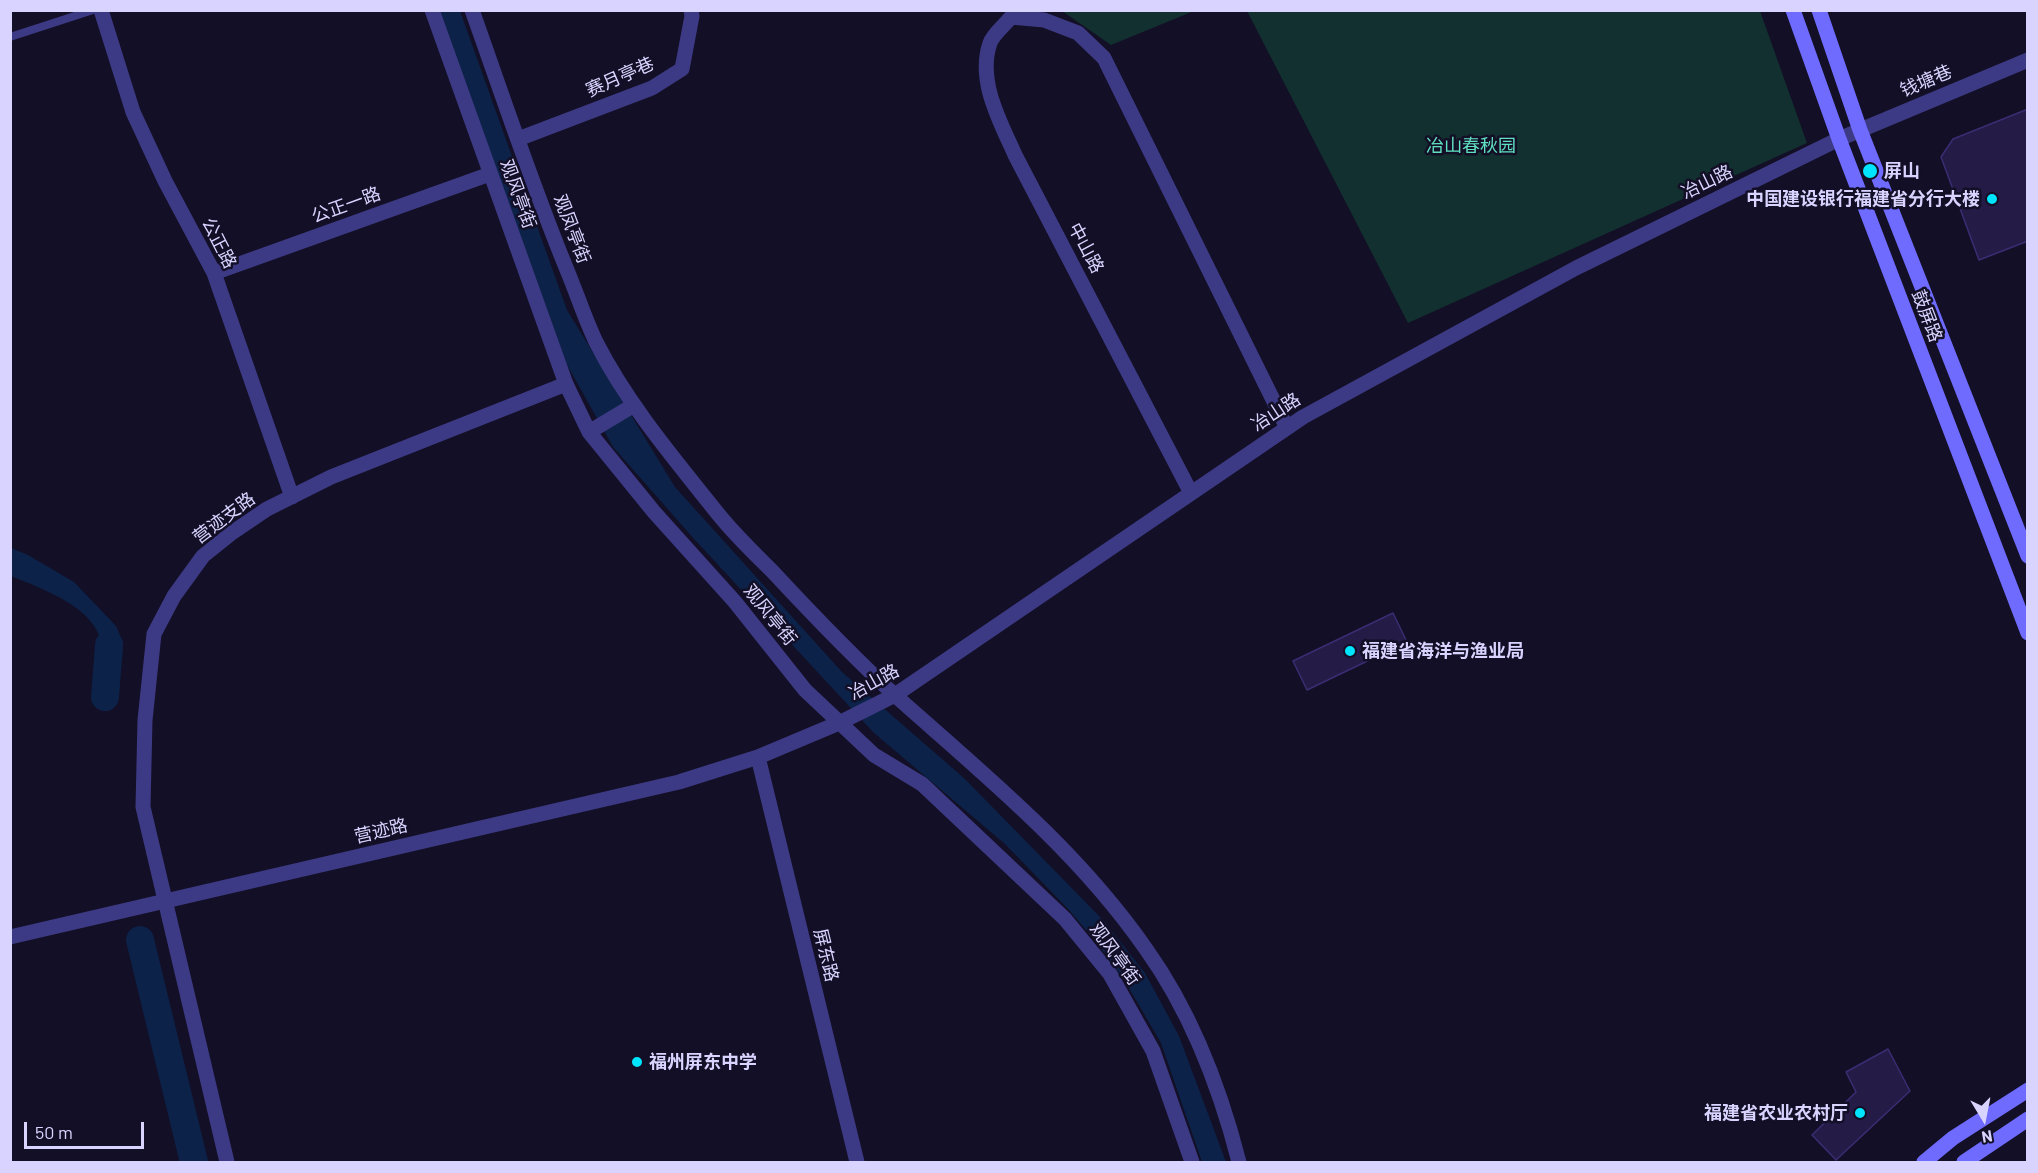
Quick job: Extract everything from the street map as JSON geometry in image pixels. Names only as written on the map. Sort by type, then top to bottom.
[{"type":"main road","name":"鼓屏路","points":[[1793,10],[1839,139],[2028,633]]},
{"type":"main road","name":"鼓屏路","points":[[1819,10],[1860,130],[2028,556]]},
{"type":"main road","points":[[1924,1162],[1953,1138],[2028,1090]]},
{"type":"main road","points":[[1964,1162],[2028,1119]]},
{"type":"street","name":"公正路","points":[[101,10],[133,112],[165,181],[214,273],[292,497]]},
{"type":"street","name":"观风亭街","points":[[432,10],[566,384],[589,432],[654,512],[735,602],[805,690],[874,755],[922,784],[1065,919],[1110,974],[1153,1051],[1192,1162]]},
{"type":"street","name":"观凤亭街","points":[[472,10],[553,236],[596,342],[634,405],[722,519],[818,621],[895,695]]},
{"type":"street","name":"赛月亭巷","points":[[518,140],[652,88],[682,69],[692,10]]},
{"type":"street","name":"中山路","points":[[1191,493],[1015,155],[993,105],[985,69],[991,40],[1010,14],[1044,20],[1078,33],[1104,58],[1287,428]]},
{"type":"street","name":"钱塘巷","points":[[1839,139],[2028,60]]},
{"type":"street","name":"冶山路","points":[[758,757],[839,723],[895,695],[1303,417],[1576,268],[1839,139]]},
{"type":"street","name":"公正一路","points":[[214,273],[490,174]]},
{"type":"street","name":"营迹支路","points":[[227,1162],[144,807],[145,720],[154,634],[174,596],[203,556],[267,509],[331,477],[566,384]]},
{"type":"street","points":[[589,432],[634,405]]},
{"type":"street","name":"观风亭街","points":[[895,695],[1026,811],[1068,853],[1146,949],[1170,986],[1198,1041],[1222,1103],[1239,1162]]},
{"type":"street","name":"营迹路","points":[[10,937],[680,782],[758,757]]},
{"type":"street","name":"屏东路","points":[[758,757],[857,1162]]},
{"type":"lane","points":[[10,37],[93,10]]},
{"type":"green space","points":[[1062,11],[1194,11],[1111,45]]},
{"type":"green space","name":"冶山春秋园","points":[[1247,11],[1760,11],[1807,143],[1408,323]]},
{"type":"water","points":[[440,11],[460,11],[567,310],[675,487],[842,672],[964,778],[1104,921],[1145,973],[1179,1036],[1226,1162],[1202,1162],[1161,1043],[1123,978],[1069,910],[1005,844],[874,733],[695,540],[613,447],[566,363]]},
{"type":"water","points":[[11,548],[28,555],[74,582],[116,626],[123,642],[122,660],[115,684],[96,681],[102,649],[99,635],[91,622],[81,611],[67,602],[11,576]]},
{"type":"building","name":"中国建设银行福建省分行大楼","points":[[2028,109],[2028,241],[1979,260],[1941,157],[1953,139]]},
{"type":"building","name":"福建省海洋与渔业局","points":[[1393,613],[1407,642],[1307,690],[1293,661]]},
{"type":"building","name":"福建省农业农村厅","points":[[1888,1049],[1910,1091],[1836,1160],[1812,1135],[1856,1092],[1846,1072]]},
{"type":"waterway","points":[[105,697],[109,645]]},
{"type":"waterway","points":[[140,940],[194,1162]]},
{"type":"place","name":"屏山","points":[[1870,171]]},
{"type":"place","name":"中国建设银行福建省分行大楼","points":[[1992,199]]},
{"type":"place","name":"福建省海洋与渔业局","points":[[1350,651]]},
{"type":"place","name":"福州屏东中学","points":[[637,1062]]},
{"type":"place","name":"福建省农业农村厅","points":[[1860,1113]]}]
